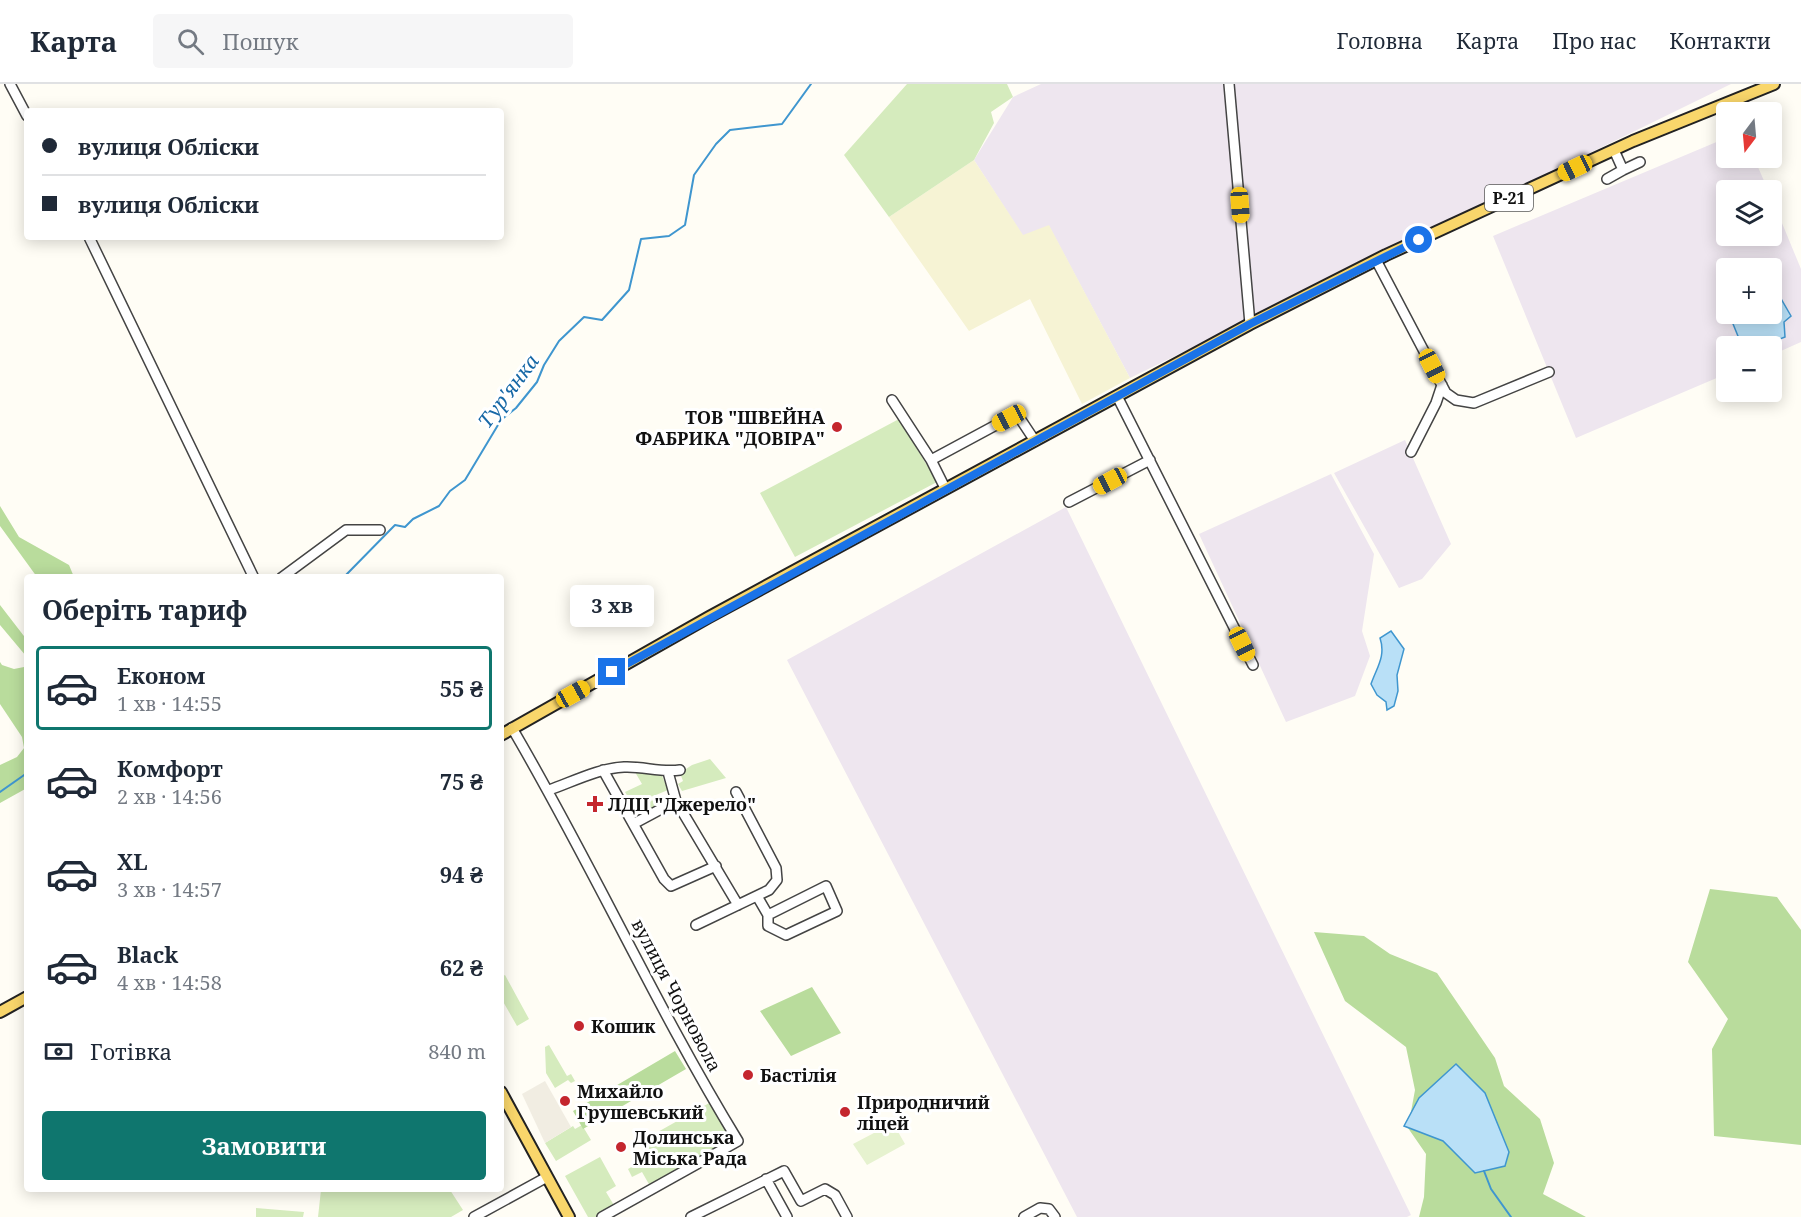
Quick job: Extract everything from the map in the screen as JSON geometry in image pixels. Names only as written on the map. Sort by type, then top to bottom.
[{"type":"main road","name":"Р-21","points":[[504,733],[945,488],[1250,324],[1376,260],[1614,150],[1774,84]]},
{"type":"main road","points":[[0,1012],[24,999]]},
{"type":"main road","points":[[504,1098],[568,1217]]},
{"type":"street","points":[[10,84],[24,110]]},
{"type":"street","points":[[1229,84],[1250,324]]},
{"type":"street","points":[[1614,150],[1623,170]]},
{"type":"street","points":[[1606,179],[1640,162]]},
{"type":"street","points":[[90,240],[252,574]]},
{"type":"street","points":[[1376,260],[1446,393],[1456,400],[1474,403],[1549,372]]},
{"type":"street","points":[[1411,452],[1436,403],[1442,385]]},
{"type":"street","points":[[1117,396],[1252,665]]},
{"type":"street","points":[[892,400],[931,460],[945,488]]},
{"type":"street","points":[[931,460],[1009,418],[1019,417],[1035,441]]},
{"type":"street","points":[[1069,502],[1150,460]]},
{"type":"street","points":[[286,574],[346,530],[380,530]]},
{"type":"street","name":"вулиця Чорновола","points":[[512,728],[549,790],[682,1043],[738,1141],[602,1217]]},
{"type":"street","points":[[549,790],[603,770],[623,767],[668,772],[680,770]]},
{"type":"street","points":[[603,770],[670,886],[716,866]]},
{"type":"street","points":[[668,772],[676,801],[738,905]]},
{"type":"street","points":[[696,925],[757,896],[775,884],[778,872],[736,792]]},
{"type":"street","points":[[635,823],[676,801]]},
{"type":"street","points":[[757,896],[768,915],[768,926],[786,935],[837,911],[826,886],[768,915]]},
{"type":"street","points":[[691,1217],[784,1171],[801,1201],[825,1189],[835,1195],[847,1217]]},
{"type":"street","points":[[474,1217],[547,1177]]},
{"type":"street","points":[[766,1179],[787,1217]]},
{"type":"street","points":[[1024,1217],[1040,1208],[1049,1209],[1055,1217]]},
{"type":"shaded area","points":[[1041,84],[1731,84],[1130,378],[1049,226],[1023,236],[974,160],[1013,97]]},
{"type":"shaded area","points":[[1716,142],[1716,168],[1758,168],[1764,180],[1716,180],[1716,246],[1782,246],[1782,223],[1801,269],[1801,342],[1782,351],[1782,336],[1716,336],[1716,378],[1576,438],[1493,236]]},
{"type":"shaded area","points":[[974,160],[1023,235],[1049,225],[1130,378],[1082,404],[1030,299],[969,331],[889,217]]},
{"type":"shaded area","points":[[1405,440],[1451,544],[1422,579],[1399,588],[1334,473]]},
{"type":"shaded area","points":[[1331,474],[1374,554],[1362,631],[1370,656],[1355,696],[1286,722],[1199,534]]},
{"type":"shaded area","points":[[1066,507],[1411,1215],[1407,1217],[1077,1217],[787,660]]},
{"type":"shaded area","points":[[545,1081],[571,1127],[545,1143],[522,1094]]},
{"type":"green space","points":[[907,84],[1007,84],[1013,97],[991,112],[994,123],[974,160],[889,217],[844,155]]},
{"type":"green space","points":[[899,419],[937,482],[795,557],[760,493]]},
{"type":"green space","points":[[0,506],[19,537],[69,565],[73,574],[35,574],[0,526]]},
{"type":"green space","points":[[0,605],[24,636],[24,654],[0,625]]},
{"type":"green space","points":[[0,662],[14,669],[24,667],[24,748],[22,737],[0,704]]},
{"type":"green space","points":[[24,748],[24,790],[0,803],[0,765],[17,757]]},
{"type":"green space","points":[[710,759],[726,778],[682,791],[678,784],[683,781],[680,773],[692,765]]},
{"type":"green space","points":[[635,772],[662,776],[668,790],[651,797],[656,808],[639,815],[625,792],[642,784]]},
{"type":"green space","points":[[1710,889],[1777,897],[1801,930],[1801,1145],[1714,1136],[1712,1049],[1728,1019],[1688,962]]},
{"type":"green space","points":[[1314,932],[1364,936],[1390,954],[1437,973],[1495,1058],[1504,1086],[1540,1119],[1554,1163],[1543,1194],[1586,1217],[1419,1217],[1424,1197],[1426,1154],[1408,1128],[1415,1090],[1406,1047],[1345,1001]]},
{"type":"green space","points":[[504,976],[529,1019],[517,1026],[504,1003]]},
{"type":"green space","points":[[812,987],[841,1033],[791,1056],[760,1011]]},
{"type":"green space","points":[[549,1045],[567,1076],[571,1074],[575,1081],[571,1083],[568,1080],[555,1088],[546,1073],[545,1047]]},
{"type":"green space","points":[[675,1051],[686,1069],[583,1129],[573,1111]]},
{"type":"green space","points":[[711,1102],[733,1140],[650,1186],[642,1172],[632,1177],[628,1169],[649,1157],[640,1142]]},
{"type":"green space","points":[[893,1123],[905,1144],[867,1165],[853,1144]]},
{"type":"green space","points":[[582,1125],[591,1140],[556,1161],[545,1143],[573,1126],[575,1129]]},
{"type":"green space","points":[[600,1157],[616,1186],[606,1192],[615,1207],[597,1217],[588,1217],[565,1176]]},
{"type":"green space","points":[[321,1192],[451,1192],[463,1210],[451,1217],[318,1217]]},
{"type":"green space","points":[[256,1208],[304,1212],[303,1217],[256,1217]]},
{"type":"water","points":[[1782,300],[1791,316],[1784,322],[1785,337],[1782,338],[1782,336],[1738,336],[1733,324],[1782,324]]},
{"type":"water","points":[[1391,631],[1404,649],[1397,675],[1398,691],[1394,706],[1387,710],[1386,702],[1377,695],[1371,684],[1381,656],[1380,638]]},
{"type":"water","points":[[1456,1064],[1485,1093],[1509,1152],[1505,1166],[1475,1173],[1443,1141],[1404,1126],[1419,1098]]},
{"type":"waterway","name":"Тур'янка","points":[[347,574],[395,525],[405,527],[413,519],[439,506],[450,491],[465,480],[501,420],[516,408],[537,382],[544,365],[559,341],[584,317],[602,320],[629,290],[641,239],[669,236],[685,225],[694,175],[716,144],[730,130],[782,124],[811,84]]},
{"type":"waterway","name":"Тур'янка","points":[[0,792],[24,775]]},
{"type":"waterway","points":[[1484,1171],[1491,1189],[1511,1217]]},
{"type":"place","name":"ТОВ \"ШВЕЙНА ФАБРИКА \"ДОВІРА\"","points":[[837,427]]},
{"type":"place","name":"ЛДЦ \"Джерело\"","points":[[595,804]]},
{"type":"place","name":"Кошик","points":[[579,1026]]},
{"type":"place","name":"Бастілія","points":[[748,1075]]},
{"type":"place","name":"Михайло Грушевський","points":[[565,1101]]},
{"type":"place","name":"Природничий ліцей","points":[[845,1112]]},
{"type":"place","name":"Долинська Міська Рада","points":[[621,1147]]},
{"type":"route","points":[[612,672],[945,488],[1250,324],[1419,240]]}]
